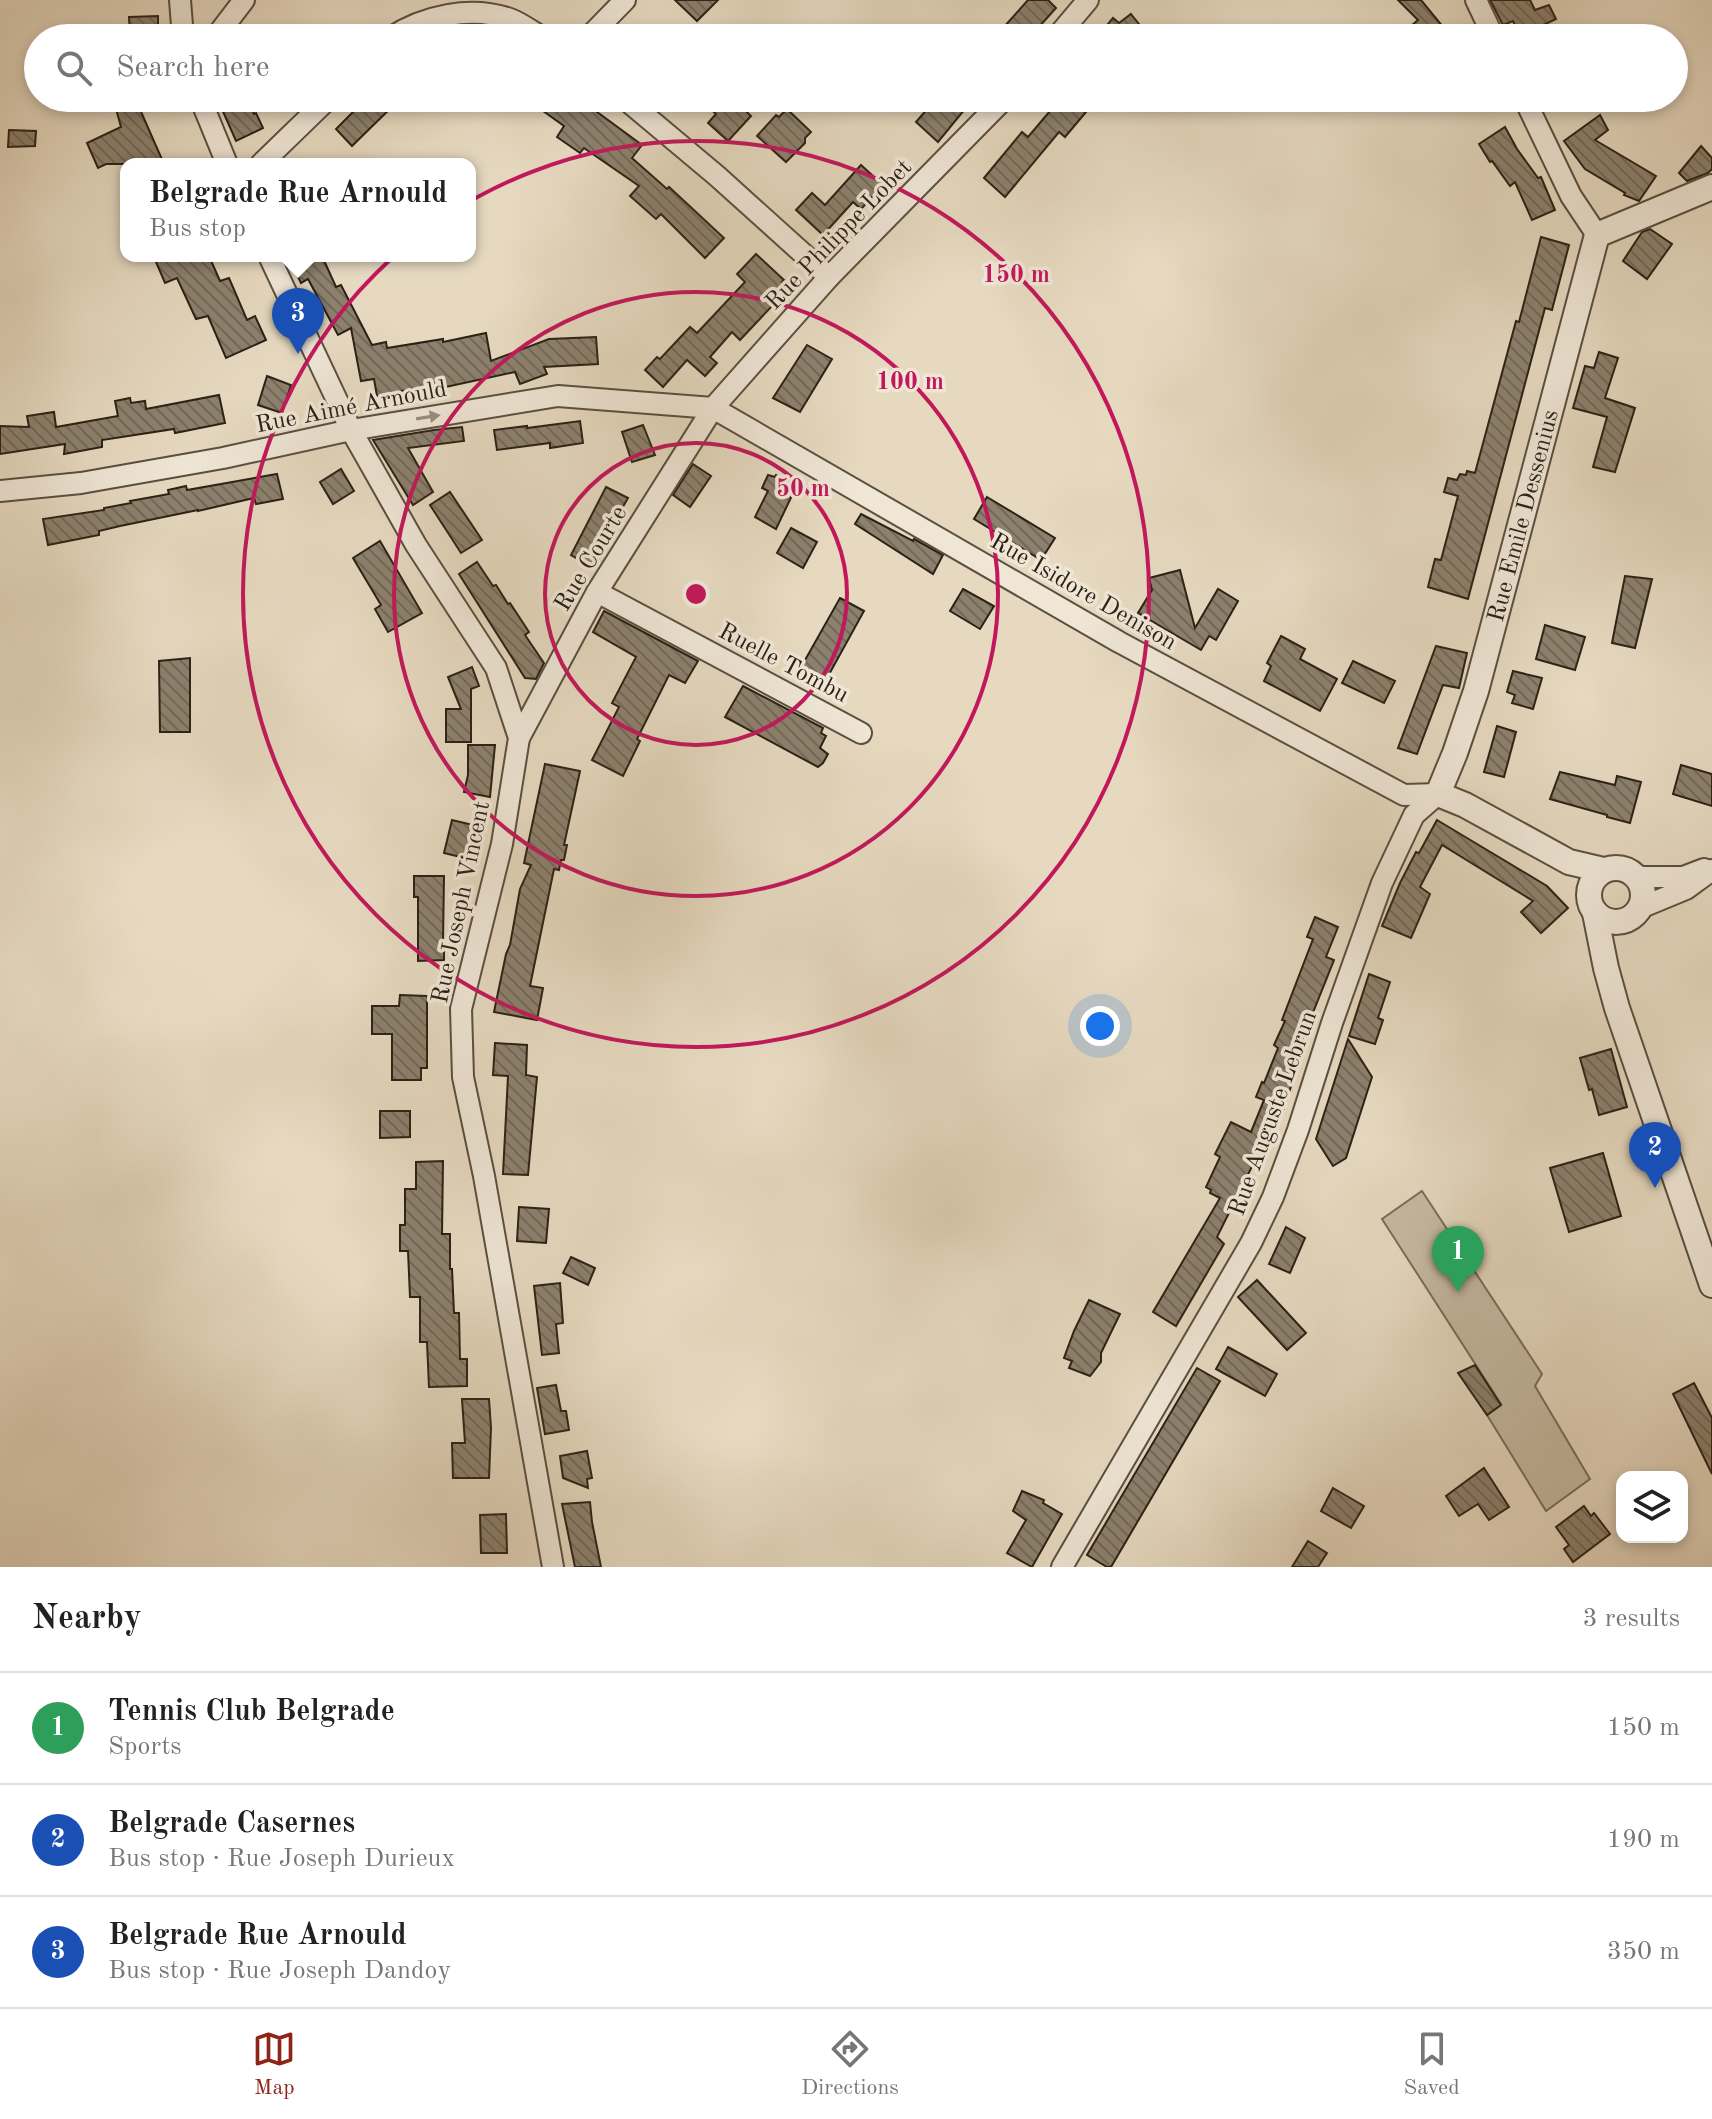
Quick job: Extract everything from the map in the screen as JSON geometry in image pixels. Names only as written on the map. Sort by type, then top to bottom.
[{"type":"street","points":[[180,0],[182,24]]},
{"type":"street","points":[[226,24],[244,0]]},
{"type":"street","points":[[602,24],[625,0]]},
{"type":"street","points":[[1068,24],[1088,0]]},
{"type":"street","points":[[1476,0],[1487,24]]},
{"type":"street","points":[[417,24],[427,19],[470,12],[510,19],[519,24]]},
{"type":"street","points":[[206,112],[225,158]]},
{"type":"street","points":[[267,158],[315,112]]},
{"type":"street","points":[[641,112],[829,277]]},
{"type":"street","name":"Rue Philippe Lobet","points":[[713,408],[829,277],[991,112]]},
{"type":"street","points":[[1531,112],[1571,196],[1597,235],[1712,187]]},
{"type":"street","name":"Rue Emile Dessenius","points":[[1438,794],[1476,691],[1597,235]]},
{"type":"street","name":"Rue Joseph Vincent","points":[[272,262],[351,430],[416,545],[496,668],[519,738],[502,844],[461,1009],[463,1077],[484,1176],[553,1567]]},
{"type":"street","name":"Rue Aimé Arnould","points":[[0,491],[81,483],[223,458],[351,430],[558,396],[713,408]]},
{"type":"street","name":"Rue Isidore Denison","points":[[713,408],[1119,642],[1404,795],[1438,794]]},
{"type":"street","name":"Rue Courte","points":[[519,738],[597,592],[713,408]]},
{"type":"street","name":"Ruelle Tombu","points":[[597,592],[861,733]]},
{"type":"street","points":[[1438,794],[1465,805],[1596,879]]},
{"type":"street","name":"Rue Auguste Lebrun","points":[[1062,1567],[1251,1243],[1283,1170],[1382,883],[1414,815],[1438,794]]},
{"type":"street","points":[[1606,968],[1643,895],[1637,877],[1630,871],[1612,867],[1596,879],[1590,905],[1595,913],[1606,968],[1622,1023],[1712,1285]]},
{"type":"street","points":[[1637,877],[1683,877],[1712,869]]},
{"type":"street","points":[[1595,913],[1607,920],[1631,915],[1686,889],[1712,869]]},
{"type":"shaded area","points":[[1422,1191],[1542,1374],[1535,1386],[1590,1479],[1546,1511],[1487,1415],[1501,1404],[1382,1219]]},
{"type":"building","points":[[675,0],[718,0],[697,21]]},
{"type":"building","points":[[1028,0],[1048,0],[1056,8],[1042,24],[1007,24]]},
{"type":"building","points":[[1398,0],[1421,0],[1441,24],[1413,24],[1418,20]]},
{"type":"building","points":[[1490,0],[1530,0],[1535,10],[1549,5],[1556,19],[1545,24],[1514,24],[1513,21],[1502,24]]},
{"type":"building","points":[[1131,14],[1139,24],[1108,24],[1113,18],[1119,23]]},
{"type":"building","points":[[158,16],[158,24],[129,24],[129,17]]},
{"type":"building","points":[[117,112],[141,112],[161,158],[120,158],[120,164],[106,164],[98,168],[87,143],[121,127]]},
{"type":"building","points":[[223,112],[256,113],[263,128],[236,141]]},
{"type":"building","points":[[353,112],[387,112],[352,146],[336,129]]},
{"type":"building","points":[[544,112],[597,112],[642,145],[632,158],[724,238],[705,258],[661,214],[656,219],[630,196],[639,186],[584,148],[580,153],[557,137],[564,126]]},
{"type":"building","points":[[714,112],[747,112],[751,116],[728,141],[708,123],[716,114]]},
{"type":"building","points":[[784,112],[790,112],[811,132],[805,143],[786,162],[757,136],[776,115],[779,117]]},
{"type":"building","points":[[925,112],[963,112],[938,142],[916,122]]},
{"type":"building","points":[[1049,112],[1086,112],[1065,137],[1059,132],[1005,197],[984,178],[1022,132],[1028,137]]},
{"type":"building","points":[[1600,115],[1608,130],[1595,140],[1656,176],[1639,201],[1624,195],[1585,169],[1564,141]]},
{"type":"building","points":[[1505,127],[1517,149],[1538,178],[1541,177],[1555,210],[1532,220],[1515,182],[1510,186],[1479,144]]},
{"type":"building","points":[[9,130],[36,131],[35,146],[8,147]]},
{"type":"building","points":[[1701,146],[1712,158],[1712,169],[1687,181],[1679,173]]},
{"type":"building","points":[[861,165],[883,185],[861,209],[853,202],[823,235],[796,210],[812,193],[825,205]]},
{"type":"building","points":[[1650,229],[1672,244],[1647,279],[1623,261],[1642,232]]},
{"type":"building","points":[[1541,237],[1569,245],[1552,310],[1545,308],[1468,599],[1428,587],[1435,559],[1441,560],[1458,496],[1444,492],[1448,478],[1457,480],[1460,474],[1466,475],[1467,471],[1475,473]]},
{"type":"building","points":[[756,254],[789,288],[740,340],[732,332],[710,357],[717,363],[705,376],[687,360],[663,387],[645,370],[657,357],[660,359],[690,327],[697,333],[745,282],[737,274]]},
{"type":"building","points":[[156,262],[212,262],[220,281],[229,278],[247,320],[255,316],[266,340],[226,358],[208,316],[196,319],[177,278],[165,283]]},
{"type":"building","points":[[291,262],[325,262],[336,287],[341,285],[372,345],[386,342],[387,348],[443,339],[443,342],[486,333],[491,361],[549,339],[596,337],[598,364],[544,367],[547,374],[520,384],[515,372],[418,393],[417,388],[377,396],[374,379],[361,381],[351,328],[338,335],[308,279],[301,283]]},
{"type":"building","points":[[807,345],[832,359],[800,412],[773,398]]},
{"type":"building","points":[[1599,352],[1618,358],[1605,398],[1635,408],[1615,472],[1593,467],[1607,417],[1573,408],[1585,366],[1594,368]]},
{"type":"building","points":[[267,376],[291,385],[282,413],[258,405]]},
{"type":"building","points":[[219,395],[225,423],[175,433],[174,429],[102,440],[102,447],[64,454],[65,444],[0,454],[0,426],[29,427],[27,416],[54,412],[56,427],[118,416],[115,401],[130,398],[131,403],[145,401],[146,409]]},
{"type":"building","points":[[580,421],[583,443],[550,448],[550,443],[497,450],[494,430]]},
{"type":"building","points":[[643,425],[655,455],[632,462],[622,432]]},
{"type":"building","points":[[462,427],[464,441],[408,448],[433,492],[413,505],[373,440]]},
{"type":"building","points":[[693,464],[711,476],[690,507],[673,495]]},
{"type":"building","points":[[341,469],[354,491],[333,504],[320,482]]},
{"type":"building","points":[[277,474],[283,499],[256,504],[254,498],[120,526],[99,531],[99,535],[48,545],[43,519],[104,510],[130,501],[169,494],[168,490],[186,486],[187,490]]},
{"type":"building","points":[[768,475],[776,475],[797,485],[776,529],[755,517],[768,491],[762,488]]},
{"type":"building","points":[[606,487],[628,498],[606,536],[610,538],[594,568],[571,555]]},
{"type":"building","points":[[450,492],[482,540],[461,553],[430,505]]},
{"type":"building","points":[[987,497],[1055,538],[1041,560],[974,519]]},
{"type":"building","points":[[861,514],[943,555],[933,574],[855,524]]},
{"type":"building","points":[[791,528],[817,542],[803,568],[777,553]]},
{"type":"building","points":[[380,541],[422,613],[388,632],[375,609],[381,605],[353,558]]},
{"type":"building","points":[[477,562],[529,632],[525,635],[544,663],[536,679],[525,678],[459,574]]},
{"type":"building","points":[[1180,570],[1195,628],[1218,589],[1238,601],[1216,640],[1209,636],[1201,650],[1138,613],[1152,590],[1149,578]]},
{"type":"building","points":[[1625,576],[1652,579],[1635,648],[1612,643]]},
{"type":"building","points":[[963,589],[994,606],[980,629],[950,611]]},
{"type":"building","points":[[840,598],[864,611],[821,689],[796,676]]},
{"type":"building","points":[[604,611],[698,661],[685,683],[669,675],[637,739],[640,741],[623,776],[592,760],[619,707],[612,703],[636,657],[593,632]]},
{"type":"building","points":[[1545,625],[1585,637],[1575,670],[1536,659]]},
{"type":"building","points":[[1281,636],[1305,649],[1300,659],[1337,679],[1320,711],[1264,681],[1271,666],[1267,663]]},
{"type":"building","points":[[1436,646],[1467,653],[1459,688],[1443,685],[1417,754],[1398,748]]},
{"type":"building","points":[[190,658],[190,732],[160,732],[159,661]]},
{"type":"building","points":[[1353,661],[1395,681],[1384,703],[1342,683]]},
{"type":"building","points":[[472,667],[479,686],[471,689],[471,742],[446,742],[446,709],[461,709],[448,677]]},
{"type":"building","points":[[1513,671],[1542,678],[1533,709],[1512,703],[1515,695],[1507,692]]},
{"type":"building","points":[[743,686],[823,728],[821,733],[826,736],[820,748],[828,754],[823,763],[818,767],[725,717]]},
{"type":"building","points":[[1497,726],[1516,732],[1504,777],[1484,772]]},
{"type":"building","points":[[468,745],[495,745],[490,797],[464,792],[468,775]]},
{"type":"building","points":[[545,764],[580,771],[564,845],[567,845],[564,860],[561,860],[559,870],[554,869],[530,986],[543,988],[537,1020],[494,1012],[520,889],[531,865],[524,863]]},
{"type":"building","points":[[1681,765],[1712,774],[1712,806],[1673,794]]},
{"type":"building","points":[[1560,772],[1615,785],[1617,776],[1641,782],[1630,823],[1550,799]]},
{"type":"building","points":[[452,820],[477,826],[469,859],[444,853]]},
{"type":"building","points":[[1437,820],[1547,886],[1568,908],[1541,933],[1521,912],[1533,901],[1442,845],[1420,887],[1430,894],[1411,938],[1382,926],[1416,852],[1419,853]]},
{"type":"building","points":[[414,876],[444,876],[444,960],[418,961],[418,897],[414,897]]},
{"type":"building","points":[[1315,917],[1338,927],[1326,957],[1334,960],[1302,1040],[1306,1042],[1279,1122],[1275,1120],[1217,1237],[1224,1244],[1176,1326],[1153,1312],[1220,1198],[1206,1187],[1220,1157],[1215,1154],[1231,1122],[1251,1132],[1264,1100],[1256,1097],[1278,1048],[1274,1045],[1313,939],[1307,937]]},
{"type":"building","points":[[1369,974],[1390,982],[1378,1018],[1383,1020],[1375,1044],[1349,1036]]},
{"type":"building","points":[[400,995],[427,996],[427,1068],[421,1068],[421,1080],[392,1080],[392,1034],[372,1034],[372,1006],[399,1006]]},
{"type":"building","points":[[1348,1039],[1372,1077],[1346,1158],[1333,1166],[1316,1139]]},
{"type":"building","points":[[495,1043],[527,1045],[526,1075],[537,1077],[528,1175],[503,1174],[508,1076],[493,1075]]},
{"type":"building","points":[[1611,1049],[1627,1107],[1599,1115],[1580,1058]]},
{"type":"building","points":[[380,1111],[410,1111],[410,1137],[380,1138]]},
{"type":"building","points":[[1603,1153],[1621,1216],[1569,1232],[1550,1168]]},
{"type":"building","points":[[443,1161],[442,1234],[450,1234],[454,1313],[459,1313],[460,1359],[467,1359],[467,1386],[429,1387],[427,1342],[420,1342],[420,1297],[410,1297],[408,1251],[400,1251],[400,1225],[405,1225],[405,1189],[416,1189],[416,1162]]},
{"type":"building","points":[[519,1207],[549,1209],[546,1243],[517,1241]]},
{"type":"building","points":[[1286,1227],[1305,1238],[1290,1273],[1269,1264]]},
{"type":"building","points":[[571,1257],[595,1268],[588,1285],[563,1273]]},
{"type":"building","points":[[1257,1280],[1306,1333],[1287,1350],[1238,1297]]},
{"type":"building","points":[[560,1283],[563,1323],[556,1324],[559,1353],[542,1355],[534,1286]]},
{"type":"building","points":[[1089,1300],[1120,1314],[1101,1353],[1101,1362],[1090,1376],[1069,1368],[1072,1361],[1064,1358]]},
{"type":"building","points":[[1228,1347],[1277,1374],[1265,1396],[1216,1369]]},
{"type":"building","points":[[1475,1365],[1501,1405],[1487,1415],[1458,1373]]},
{"type":"building","points":[[1197,1368],[1220,1381],[1111,1567],[1107,1567],[1087,1555]]},
{"type":"building","points":[[1694,1383],[1712,1418],[1712,1474],[1673,1394]]},
{"type":"building","points":[[556,1385],[561,1411],[566,1411],[569,1430],[545,1434],[537,1388]]},
{"type":"building","points":[[462,1399],[489,1399],[489,1478],[453,1478],[452,1443],[465,1443]]},
{"type":"building","points":[[587,1451],[592,1478],[587,1479],[588,1488],[563,1478],[560,1456]]},
{"type":"building","points":[[1484,1468],[1509,1507],[1489,1520],[1478,1504],[1459,1516],[1446,1496]]},
{"type":"building","points":[[1333,1488],[1364,1506],[1351,1528],[1321,1511]]},
{"type":"building","points":[[1022,1491],[1044,1500],[1043,1503],[1062,1514],[1032,1567],[1007,1553],[1026,1520],[1013,1511]]},
{"type":"building","points":[[590,1502],[601,1567],[575,1567],[562,1504]]},
{"type":"building","points":[[1584,1506],[1591,1516],[1594,1513],[1610,1534],[1573,1562],[1564,1549],[1569,1545],[1556,1527]]},
{"type":"building","points":[[506,1514],[507,1553],[481,1553],[480,1515]]},
{"type":"building","points":[[1308,1541],[1327,1553],[1318,1567],[1292,1567]]},
{"type":"place","name":"Belgrade Rue Arnould","points":[[298,354]]},
{"type":"place","name":"Belgrade Casernes","points":[[1655,1188]]},
{"type":"place","name":"Tennis Club Belgrade","points":[[1458,1292]]}]
